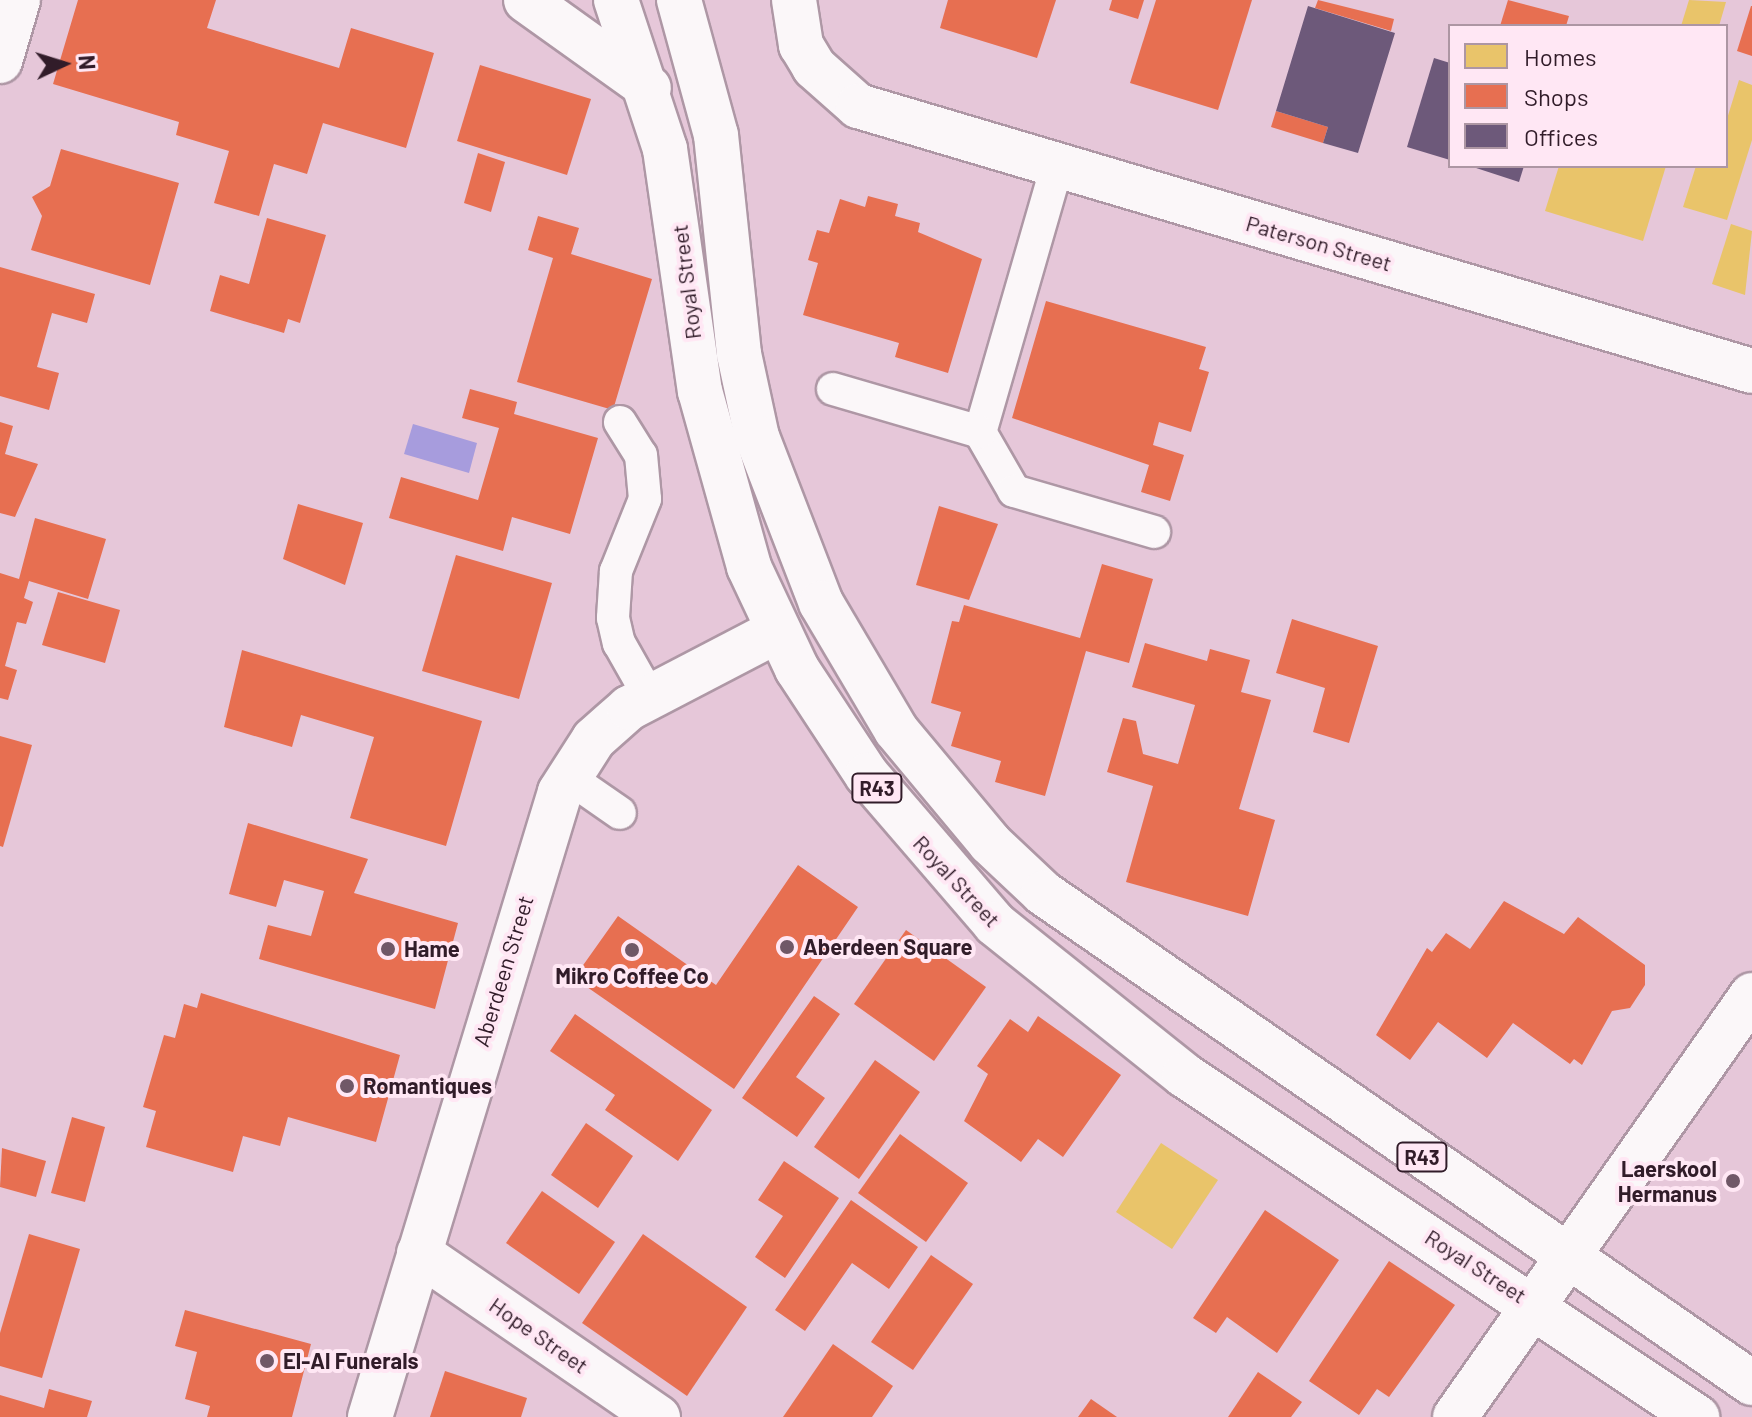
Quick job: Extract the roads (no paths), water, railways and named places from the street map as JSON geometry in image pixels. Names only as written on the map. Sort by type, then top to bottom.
[{"type":"main road","points":[[0,61],[18,0]]},
{"type":"main road","points":[[526,0],[649,88]]},
{"type":"main road","name":"Royal Street","points":[[616,0],[649,88],[678,211],[700,391],[728,501],[777,631],[911,831],[1026,952],[1184,1075],[1535,1304],[1697,1417]]},
{"type":"main road","name":"Royal Street","points":[[679,0],[716,135],[739,354],[761,452],[821,603],[896,730],[990,843],[1043,893],[1752,1383]]},
{"type":"main road","name":"Paterson Street","points":[[794,0],[801,45],[814,67],[833,89],[886,116],[1752,371]]},
{"type":"main road","name":"Aberdeen Street","points":[[370,1417],[568,777],[594,739],[649,696],[777,631]]},
{"type":"main road","points":[[1455,1417],[1752,995]]},
{"type":"main road","name":"Hope Street","points":[[419,1253],[658,1417]]},
{"type":"lane","points":[[980,432],[1057,166]]},
{"type":"lane","points":[[833,389],[980,432],[1014,491],[1154,532]]},
{"type":"lane","points":[[620,422],[641,455],[645,499],[616,571],[613,618],[619,643],[649,696]]},
{"type":"lane","points":[[568,777],[620,813]]},
{"type":"place","name":"Aberdeen Square","points":[[787,947]]},
{"type":"place","name":"Hame","points":[[388,949]]},
{"type":"place","name":"Mikro Coffee Co","points":[[632,950]]},
{"type":"place","name":"Romantiques","points":[[347,1086]]},
{"type":"place","name":"Laerskool Hermanus","points":[[1733,1181]]},
{"type":"place","name":"El-Al Funerals","points":[[267,1361]]}]
